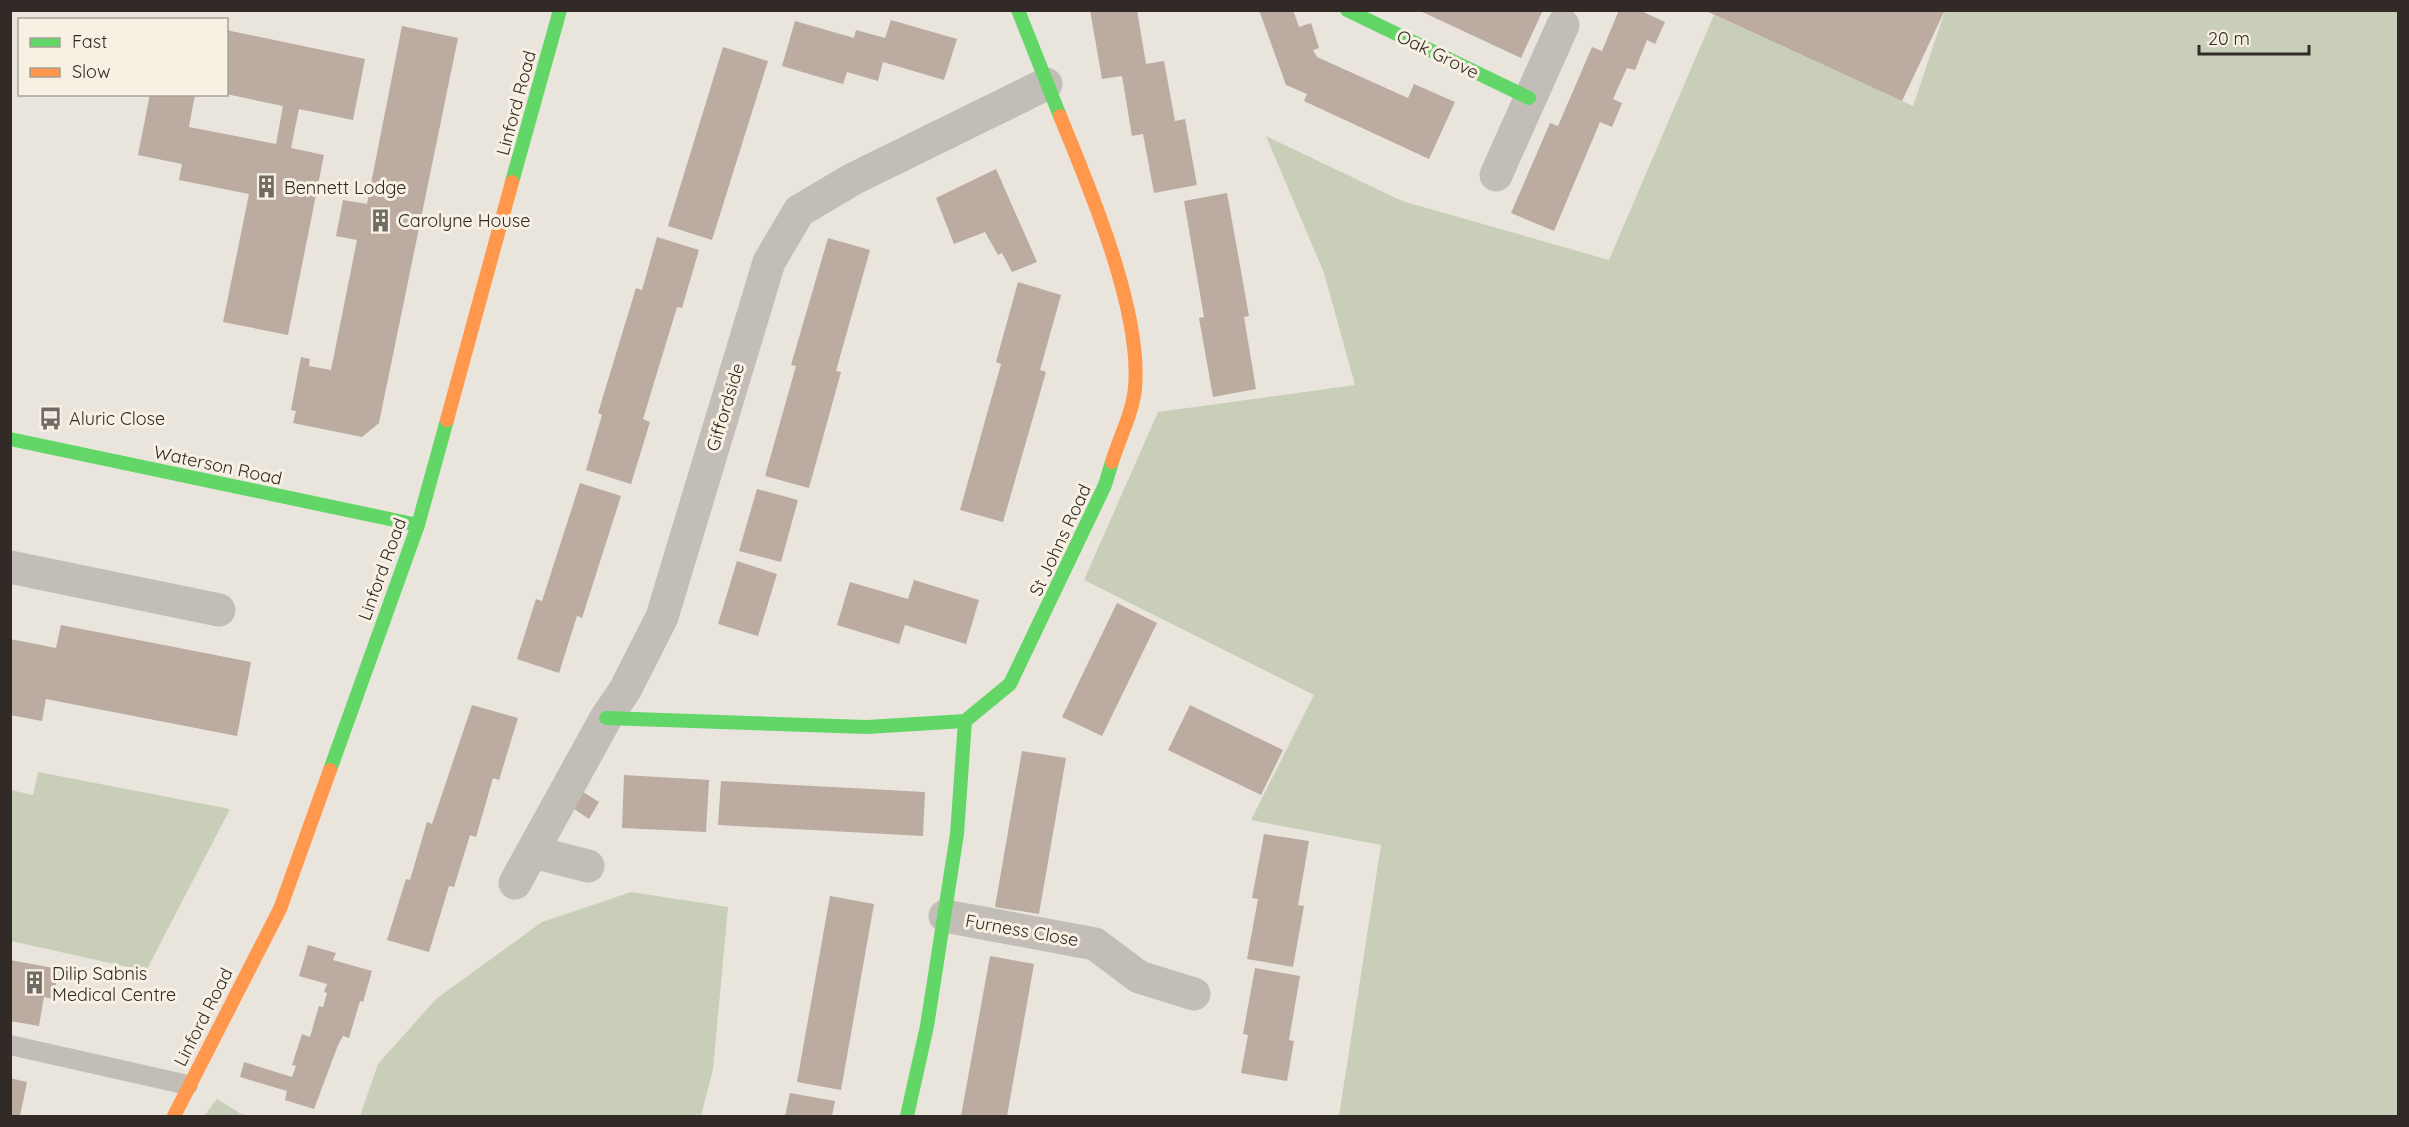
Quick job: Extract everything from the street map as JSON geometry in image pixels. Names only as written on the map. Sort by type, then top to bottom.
[{"type":"street","name":"Linford Road","points":[[174,1116],[280,909],[418,525],[560,10]]},
{"type":"street","name":"St Johns Road","points":[[965,720],[1010,684],[1031,644],[1106,485],[1135,389],[1133,327],[1112,256],[1071,142],[1018,10]]},
{"type":"street","name":"Oak Grove","points":[[1347,10],[1529,98]]},
{"type":"street","points":[[1496,176],[1563,25]]},
{"type":"street","name":"Giffordside","points":[[515,883],[606,718],[625,690],[662,617],[769,262],[798,211],[853,179],[1046,84]]},
{"type":"street","name":"Waterson Road","points":[[10,440],[418,525]]},
{"type":"street","points":[[10,567],[219,610]]},
{"type":"street","points":[[606,718],[867,727],[965,720]]},
{"type":"street","name":"Furness Close","points":[[907,1116],[927,1026],[945,916],[957,834],[965,720]]},
{"type":"street","points":[[533,852],[588,866]]},
{"type":"street","name":"Furness Close","points":[[945,916],[1095,944],[1139,977],[1194,994]]},
{"type":"lane","points":[[10,1045],[189,1085]]},
{"type":"green space","points":[[1945,11],[2398,11],[2398,1116],[1339,1116],[1381,845],[1251,820],[1314,695],[1084,580],[1158,412],[1355,385],[1324,273],[1266,136],[1402,201],[1609,260],[1714,15],[1913,106]]},
{"type":"green space","points":[[38,772],[230,809],[146,971],[11,941],[11,790],[33,795]]},
{"type":"green space","points":[[631,892],[728,907],[713,1069],[701,1116],[360,1116],[378,1064],[436,999],[542,922]]},
{"type":"green space","points":[[217,1099],[241,1114],[251,1116],[204,1116]]},
{"type":"building","points":[[1090,10],[1137,10],[1146,64],[1164,61],[1175,121],[1185,119],[1197,185],[1154,193],[1143,134],[1132,136],[1122,76],[1102,79]]},
{"type":"building","points":[[1259,10],[1293,10],[1299,27],[1311,23],[1319,48],[1313,50],[1317,57],[1408,98],[1414,84],[1455,102],[1429,159],[1304,101],[1307,94],[1286,85]]},
{"type":"building","points":[[1418,10],[1543,10],[1521,58]]},
{"type":"building","points":[[1619,10],[1639,10],[1665,22],[1655,44],[1647,40],[1635,70],[1627,68],[1613,99],[1622,103],[1612,127],[1600,122],[1554,231],[1511,213],[1550,123],[1558,126],[1592,47],[1602,51]]},
{"type":"building","points":[[1704,10],[1945,10],[1902,101]]},
{"type":"building","points":[[891,20],[957,39],[944,80],[883,62],[878,81],[847,72],[843,84],[782,66],[795,21],[854,38],[856,30],[885,38]]},
{"type":"building","name":"Carolyne House","points":[[402,26],[458,38],[379,423],[362,437],[293,423],[296,411],[291,410],[301,357],[310,359],[309,366],[331,370],[357,240],[336,236],[343,200],[367,204]]},
{"type":"building","name":"Bennett Lodge","points":[[228,30],[365,59],[353,120],[299,109],[291,148],[324,155],[288,335],[223,322],[249,194],[179,180],[182,164],[138,155],[150,96],[195,96],[189,127],[276,144],[283,106],[228,94]]},
{"type":"building","points":[[723,47],[768,61],[712,240],[668,226]]},
{"type":"building","points":[[996,169],[1037,262],[1012,272],[1002,253],[998,255],[985,232],[954,244],[936,198]]},
{"type":"building","points":[[1227,193],[1249,316],[1244,317],[1256,389],[1213,397],[1199,318],[1204,317],[1184,201]]},
{"type":"building","points":[[657,237],[699,250],[682,308],[677,307],[643,419],[650,422],[631,484],[586,470],[602,415],[598,413],[636,288],[642,290]]},
{"type":"building","points":[[828,238],[870,250],[836,371],[841,372],[809,488],[765,476],[796,366],[791,365]]},
{"type":"building","points":[[1018,282],[1061,295],[1040,370],[1046,372],[1003,522],[960,510],[1001,364],[996,362]]},
{"type":"building","points":[[580,483],[621,496],[582,618],[577,616],[559,673],[517,659],[536,599],[542,601]]},
{"type":"building","points":[[757,489],[798,500],[781,562],[739,551]]},
{"type":"building","points":[[737,561],[777,574],[758,636],[718,624]]},
{"type":"building","points":[[914,580],[979,600],[966,644],[905,625],[899,644],[837,625],[850,582],[908,599]]},
{"type":"building","points":[[1117,603],[1157,623],[1102,736],[1062,717]]},
{"type":"building","points":[[61,625],[251,662],[237,736],[46,699],[42,721],[10,715],[10,639],[56,648]]},
{"type":"building","points":[[472,705],[518,718],[499,780],[493,778],[476,837],[470,835],[454,887],[449,886],[429,952],[387,940],[406,879],[410,880],[427,822],[432,824]]},
{"type":"building","points":[[1190,705],[1283,750],[1261,795],[1168,750]]},
{"type":"building","points":[[1022,751],[1066,758],[1039,914],[995,907]]},
{"type":"building","points":[[624,775],[709,780],[706,832],[622,828]]},
{"type":"building","points":[[721,781],[925,792],[923,836],[718,825]]},
{"type":"building","points":[[580,790],[599,802],[589,819],[571,807]]},
{"type":"building","points":[[1264,834],[1309,841],[1298,905],[1304,906],[1293,967],[1247,959],[1258,899],[1252,898]]},
{"type":"building","points":[[830,896],[874,904],[841,1090],[797,1082]]},
{"type":"building","points":[[308,945],[336,953],[333,960],[372,971],[349,1038],[343,1036],[338,1045],[314,1109],[285,1100],[287,1091],[240,1077],[244,1062],[292,1077],[296,1066],[292,1065],[302,1034],[310,1037],[319,1006],[323,1007],[327,993],[324,992],[327,984],[299,976]]},
{"type":"building","points":[[990,956],[1034,964],[1007,1116],[961,1116]]},
{"type":"building","name":"Dilip Sabnis Medical Centre","points":[[10,960],[59,969],[53,999],[44,997],[39,1026],[10,1021]]},
{"type":"building","points":[[1255,968],[1300,976],[1289,1040],[1294,1041],[1287,1081],[1241,1073],[1248,1035],[1243,1034]]},
{"type":"building","points":[[10,1078],[27,1082],[20,1116],[10,1116]]},
{"type":"building","points":[[790,1093],[835,1101],[832,1116],[785,1116]]},
{"type":"traffic: fast","points":[[512,182],[560,10]]},
{"type":"traffic: fast","points":[[1018,10],[1060,116]]},
{"type":"traffic: fast","points":[[1347,10],[1529,98]]},
{"type":"traffic: fast","points":[[330,770],[418,525],[447,420]]},
{"type":"traffic: fast","points":[[10,439],[418,525]]},
{"type":"traffic: fast","points":[[606,718],[867,727],[965,721],[1010,684],[1105,485],[1112,462]]},
{"type":"traffic: fast","points":[[907,1116],[927,1026],[957,834],[965,721]]},
{"type":"traffic: slow","points":[[1060,116],[1099,214],[1122,287],[1130,323],[1135,357],[1134,397],[1112,462]]},
{"type":"traffic: slow","points":[[447,420],[512,182]]},
{"type":"traffic: slow","points":[[174,1116],[280,909],[330,770]]},
{"type":"place","name":"Bennett Lodge","points":[[266,187]]},
{"type":"place","name":"Carolyne House","points":[[380,220]]},
{"type":"place","name":"Aluric Close","points":[[51,418]]},
{"type":"place","name":"Dilip Sabnis Medical Centre","points":[[34,983]]}]
